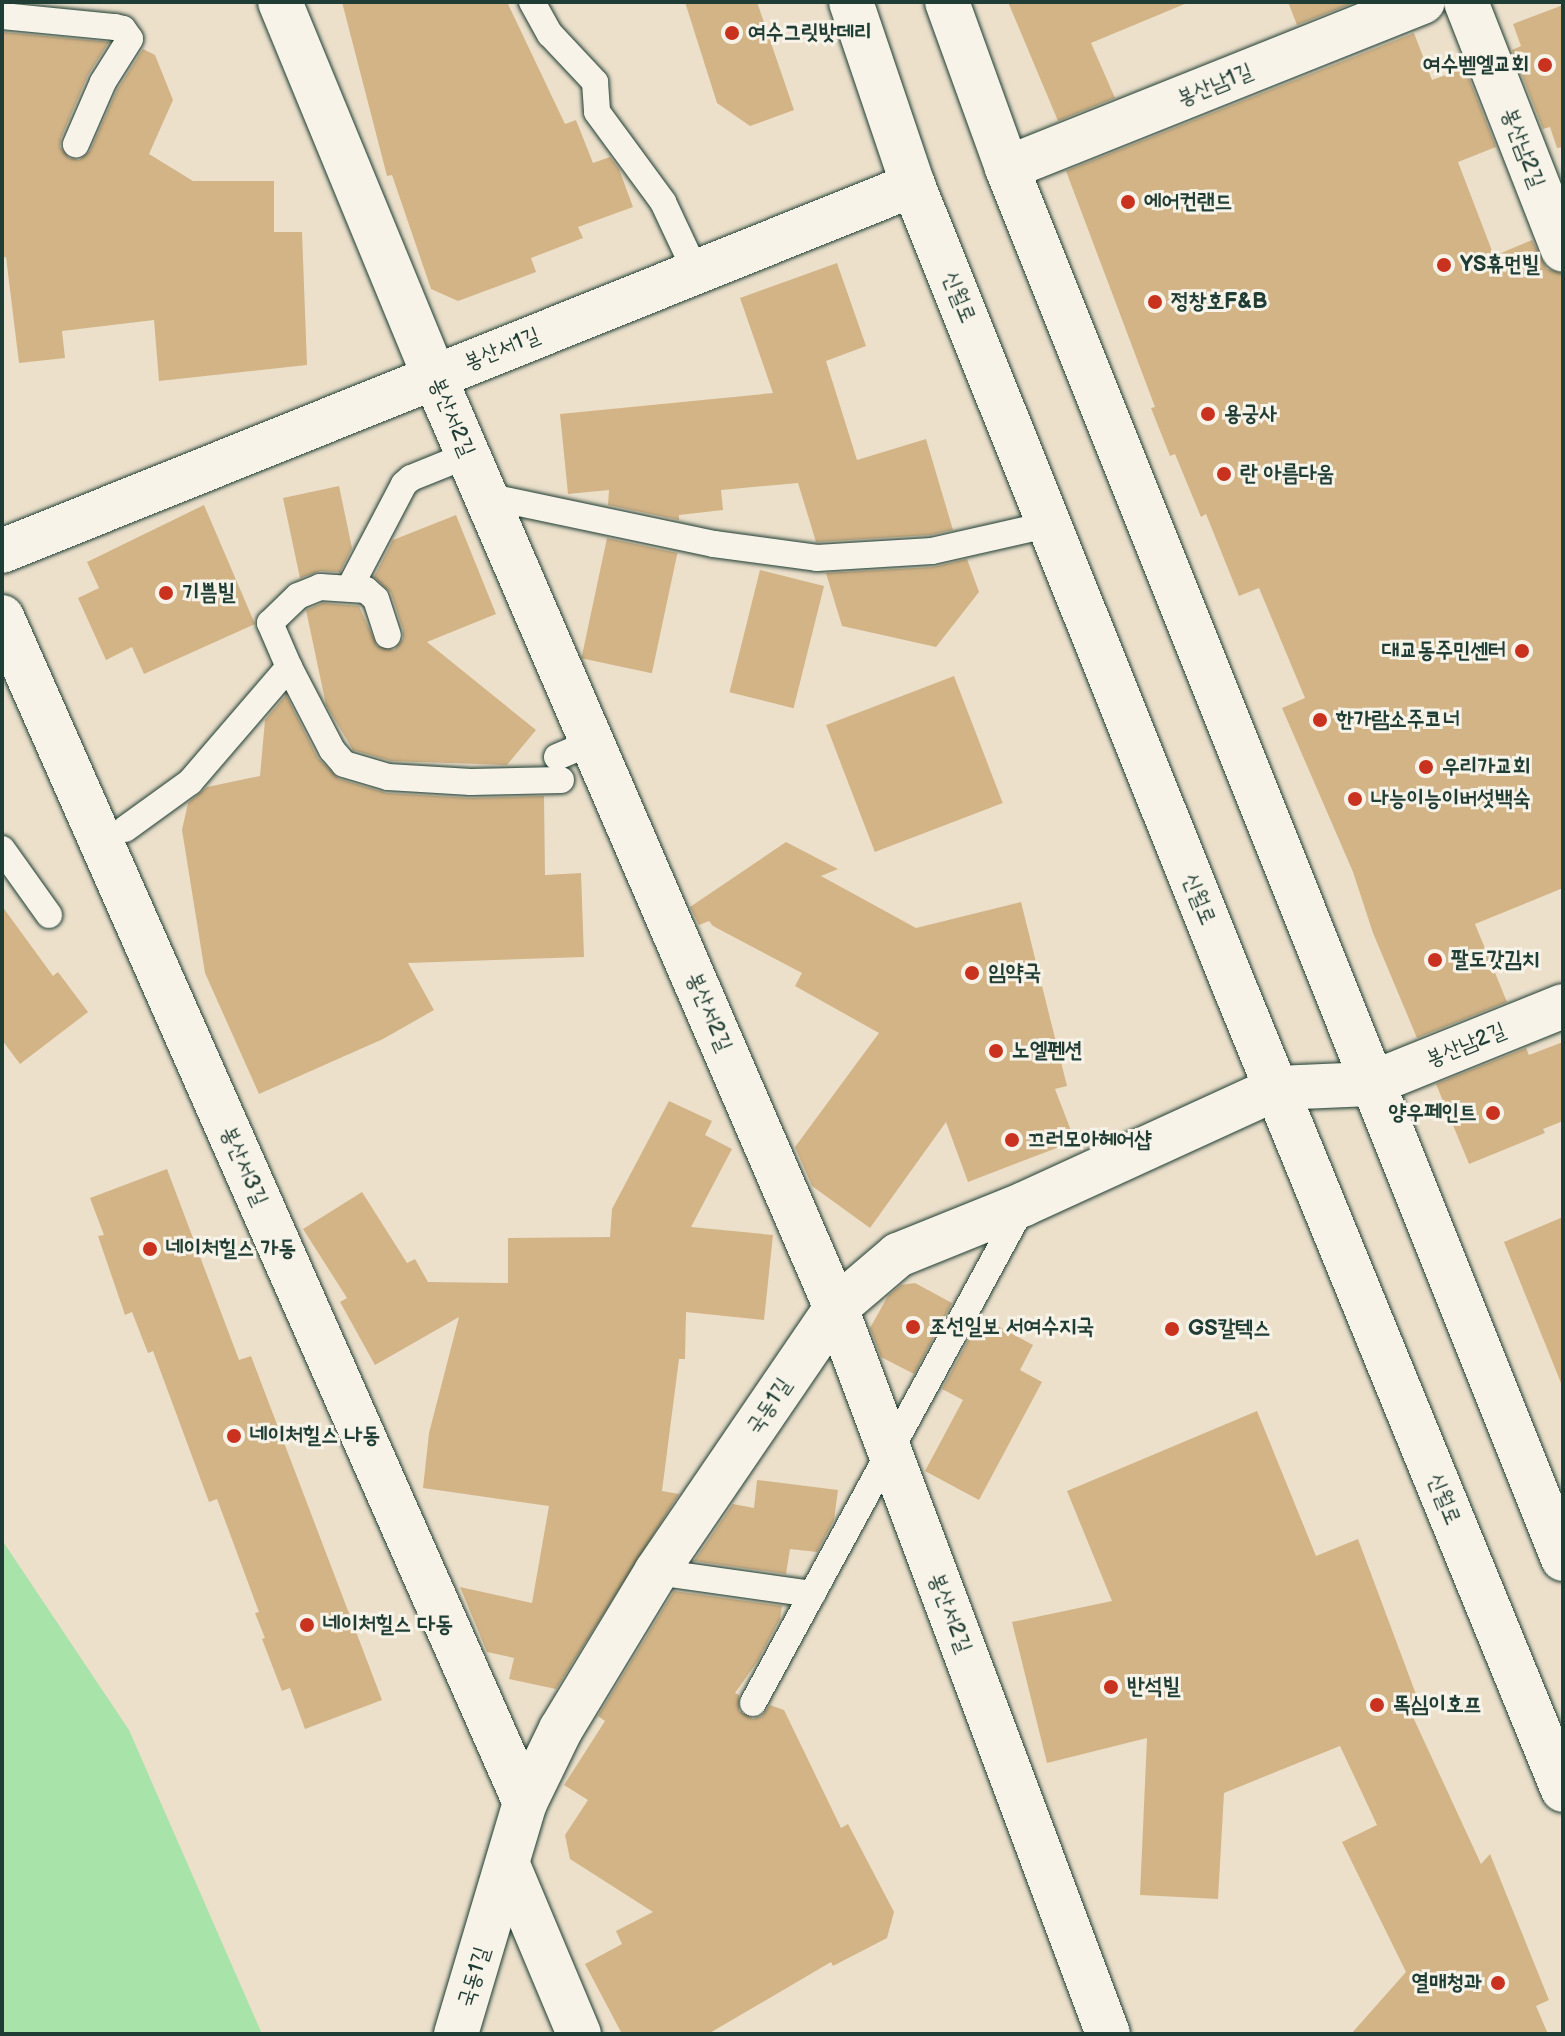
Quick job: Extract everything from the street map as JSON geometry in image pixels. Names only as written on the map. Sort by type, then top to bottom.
[{"type":"street","name":"봉산서2길","points":[[280,2],[486,496],[570,760],[836,1308],[1108,2034]]},
{"type":"street","name":"신월로","points":[[851,2],[913,185],[1563,1790]]},
{"type":"street","points":[[947,2],[1007,168],[1323,955],[1370,1084],[1563,1559]]},
{"type":"street","name":"봉산남1길","points":[[1007,168],[1423,2]]},
{"type":"street","name":"봉산남2길","points":[[1466,2],[1563,250]]},
{"type":"street","name":"봉산서1길","points":[[2,551],[913,185]]},
{"type":"street","name":"봉산서3길","points":[[2,617],[525,1803]]},
{"type":"street","name":"봉산남2길","points":[[1370,1084],[1563,1006]]},
{"type":"street","name":"국동1길","points":[[456,2034],[525,1803],[561,1729],[656,1572],[836,1308],[898,1255],[1024,1204],[1277,1088],[1370,1084]]},
{"type":"street","points":[[508,1865],[559,2014],[579,2034]]},
{"type":"lane","points":[[98,2],[109,26]]},
{"type":"lane","points":[[532,2],[550,34],[595,82],[597,112],[663,202],[696,272]]},
{"type":"lane","points":[[2,16],[109,26],[123,29],[130,39],[103,82],[76,144]]},
{"type":"lane","points":[[350,587],[404,484],[411,478],[468,455]]},
{"type":"lane","points":[[486,496],[714,544],[817,558],[932,551],[1051,524]]},
{"type":"lane","points":[[388,635],[374,596],[366,590],[350,587],[307,591],[273,618],[271,628],[332,750],[352,767],[388,777],[471,782],[570,760]]},
{"type":"lane","points":[[125,829],[190,782],[289,667]]},
{"type":"lane","points":[[2,849],[49,915]]},
{"type":"lane","points":[[753,1703],[891,1454],[1024,1204]]},
{"type":"lane","points":[[656,1572],[812,1594]]},
{"type":"green space","points":[[2,1540],[129,1730],[262,2034],[2,2034]]},
{"type":"building","points":[[342,2],[507,2],[565,124],[576,120],[593,163],[610,157],[619,169],[633,207],[578,227],[583,238],[531,258],[536,272],[458,301],[431,289],[392,175],[387,176]]},
{"type":"building","points":[[685,2],[757,2],[794,110],[750,126],[717,103]]},
{"type":"building","points":[[1008,2],[1187,3],[1091,43],[1115,98],[1058,121]]},
{"type":"building","points":[[1288,2],[1356,2],[1297,25]]},
{"type":"building","name":"여수벧엘교회","points":[[1563,5],[1563,147],[1557,148],[1550,127],[1543,129],[1512,50],[1521,46],[1513,24]]},
{"type":"building","points":[[2,32],[109,42],[88,75],[61,138],[60,147],[69,158],[79,160],[90,151],[117,90],[143,49],[155,55],[173,100],[149,154],[193,181],[274,181],[274,232],[302,232],[307,365],[159,381],[154,320],[62,331],[65,358],[19,363],[6,257],[2,258]]},
{"type":"building","points":[[1414,33],[1432,80],[1465,68],[1496,147],[1458,162],[1494,256],[1532,240],[1547,269],[1563,274],[1563,888],[1475,924],[1507,1002],[1417,1038],[1373,933],[1353,872],[1282,708],[1305,698],[1259,588],[1239,596],[1206,514],[1201,517],[1175,454],[1170,456],[1151,408],[1155,407],[1066,171]]},
{"type":"building","points":[[837,263],[866,346],[826,361],[857,460],[926,439],[953,530],[930,535],[816,542],[798,483],[721,490],[723,510],[679,515],[679,520],[608,505],[609,490],[568,494],[560,414],[773,393],[740,298]]},
{"type":"building","points":[[339,486],[352,548],[340,572],[320,571],[300,578],[283,498]]},
{"type":"building","name":"기쁨빌","points":[[204,505],[255,624],[144,674],[132,647],[106,660],[78,598],[99,588],[87,562]]},
{"type":"building","points":[[456,515],[496,614],[427,642],[536,730],[507,765],[391,761],[353,750],[326,705],[306,610],[323,603],[359,606],[377,646],[394,650],[403,639],[403,630],[391,593],[374,577],[393,540]]},
{"type":"building","points":[[607,538],[677,553],[652,673],[581,658]]},
{"type":"building","points":[[967,559],[979,592],[936,647],[842,626],[826,573],[933,567]]},
{"type":"building","points":[[760,570],[824,586],[794,708],[730,692]]},
{"type":"building","points":[[954,676],[1003,803],[875,852],[826,725]]},
{"type":"building","points":[[286,695],[318,758],[339,779],[387,793],[470,798],[544,796],[545,875],[581,873],[584,957],[408,963],[434,1010],[383,1039],[259,1094],[205,973],[182,830],[188,803],[207,787],[260,776],[265,720]]},
{"type":"building","points":[[786,842],[838,869],[821,876],[916,928],[1021,902],[1067,1086],[1055,1089],[1075,1141],[968,1182],[946,1122],[870,1228],[812,1186],[795,1147],[879,1033],[795,986],[802,973],[713,926],[709,921],[699,925],[690,907]]},
{"type":"building","points":[[2,906],[53,976],[58,972],[88,1012],[20,1064],[2,1040]]},
{"type":"building","points":[[1563,1042],[1563,1121],[1543,1129],[1545,1133],[1469,1164],[1436,1084],[1526,1048],[1529,1055]]},
{"type":"building","points":[[669,1101],[712,1121],[705,1135],[732,1149],[691,1227],[773,1235],[764,1320],[686,1312],[685,1359],[679,1359],[662,1491],[679,1494],[556,1689],[509,1679],[514,1658],[487,1652],[460,1587],[532,1603],[549,1506],[423,1488],[429,1433],[459,1317],[375,1365],[340,1302],[347,1298],[303,1229],[362,1192],[407,1263],[415,1259],[428,1282],[508,1283],[508,1238],[610,1237],[612,1209]]},
{"type":"building","points":[[167,1169],[239,1360],[251,1356],[382,1700],[305,1729],[290,1688],[282,1691],[262,1639],[265,1638],[255,1613],[259,1612],[217,1499],[209,1502],[153,1351],[148,1353],[132,1312],[125,1315],[98,1236],[104,1235],[90,1198]]},
{"type":"building","points":[[1563,1217],[1563,1383],[1561,1383],[1504,1242]]},
{"type":"building","points":[[915,1283],[952,1303],[914,1374],[881,1357],[870,1328],[888,1296],[901,1285]]},
{"type":"building","points":[[981,1317],[1033,1345],[1020,1370],[1042,1382],[979,1500],[925,1471],[963,1400],[942,1389]]},
{"type":"building","points":[[1257,1411],[1316,1556],[1358,1539],[1423,1713],[1413,1717],[1481,1864],[1490,1854],[1549,2000],[1536,2006],[1548,2034],[1351,2034],[1406,1972],[1342,1842],[1377,1825],[1340,1746],[1224,1793],[1218,1899],[1140,1895],[1147,1738],[1047,1763],[1012,1622],[1112,1601],[1067,1491]]},
{"type":"building","points":[[757,1480],[838,1490],[834,1520],[817,1552],[790,1549],[786,1574],[694,1561],[733,1504],[754,1508]]},
{"type":"building","points":[[674,1591],[782,1606],[780,1619],[757,1662],[735,1693],[739,1695],[739,1711],[753,1719],[762,1716],[770,1705],[784,1710],[841,1828],[848,1824],[894,1912],[887,1938],[833,1966],[831,1962],[708,2034],[622,2034],[585,1964],[622,1944],[616,1931],[653,1912],[570,1859],[565,1835],[588,1800],[564,1785],[605,1721],[598,1716]]},
{"type":"place","name":"여수그릿밧데리","points":[[732,33]]},
{"type":"place","name":"여수벧엘교회","points":[[1545,65]]},
{"type":"place","name":"에어컨랜드","points":[[1128,202]]},
{"type":"place","name":"YS휴먼빌","points":[[1444,265]]},
{"type":"place","name":"정창호F&B","points":[[1155,302]]},
{"type":"place","name":"용궁사","points":[[1208,414]]},
{"type":"place","name":"란 아름다움","points":[[1224,474]]},
{"type":"place","name":"기쁨빌","points":[[166,593]]},
{"type":"place","name":"대교동주민센터","points":[[1522,651]]},
{"type":"place","name":"한가람소주코너","points":[[1320,720]]},
{"type":"place","name":"우리가교회","points":[[1426,767]]},
{"type":"place","name":"나능이능이버섯백숙","points":[[1355,799]]},
{"type":"place","name":"팔도갓김치","points":[[1435,960]]},
{"type":"place","name":"임약국","points":[[972,973]]},
{"type":"place","name":"노엘펜션","points":[[996,1051]]},
{"type":"place","name":"양우페인트","points":[[1493,1113]]},
{"type":"place","name":"끄러모아헤어샵","points":[[1012,1140]]},
{"type":"place","name":"네이처힐스 가동","points":[[150,1249]]},
{"type":"place","name":"조선일보 서여수지국","points":[[913,1327]]},
{"type":"place","name":"GS칼텍스","points":[[1172,1329]]},
{"type":"place","name":"네이처힐스 나동","points":[[234,1436]]},
{"type":"place","name":"네이처힐스 다동","points":[[307,1625]]},
{"type":"place","name":"반석빌","points":[[1111,1687]]},
{"type":"place","name":"똑심이호프","points":[[1377,1705]]},
{"type":"place","name":"열매청과","points":[[1498,1983]]}]
